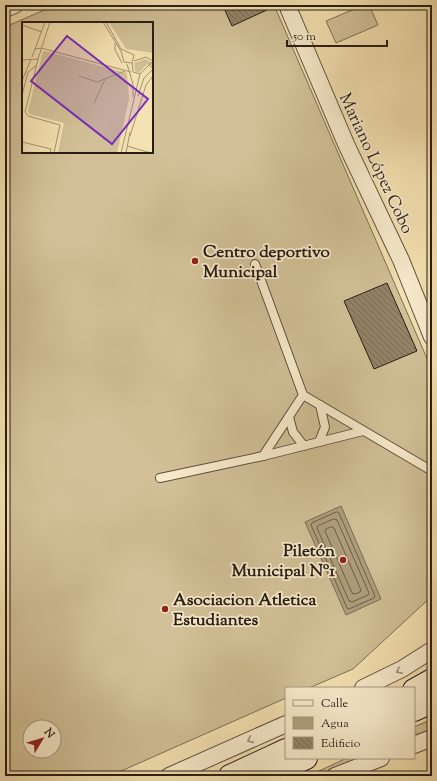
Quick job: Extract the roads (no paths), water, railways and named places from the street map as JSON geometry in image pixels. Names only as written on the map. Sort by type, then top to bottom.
[{"type":"main road","points":[[415,689],[432,680]]},
{"type":"main road","points":[[415,710],[432,702]]},
{"type":"main road","points":[[230,776],[285,750]]},
{"type":"main road","points":[[265,776],[304,759]]},
{"type":"street","points":[[5,9],[15,5]]},
{"type":"street","name":"Mariano López Cobo","points":[[287,5],[346,144],[401,260],[432,337]]},
{"type":"street","points":[[365,687],[402,669],[432,650]]},
{"type":"street","points":[[170,776],[285,724]]},
{"type":"street","points":[[415,745],[432,738]]},
{"type":"street","points":[[335,776],[378,759]]},
{"type":"lane","points":[[255,264],[303,395],[432,471]]},
{"type":"lane","points":[[263,456],[303,395]]},
{"type":"lane","points":[[319,442],[325,427],[320,405]]},
{"type":"lane","points":[[289,417],[293,432],[304,446]]},
{"type":"lane","points":[[160,478],[263,456],[363,430]]},
{"type":"water","name":"Piletón Municipal Nº1","points":[[341,506],[381,599],[346,615],[305,522]]},
{"type":"place","name":"Centro deportivo Municipal","points":[[195,261]]},
{"type":"place","name":"Piletón Municipal Nº1","points":[[343,560]]},
{"type":"place","name":"Asociacion Atletica Estudiantes","points":[[165,609]]}]
